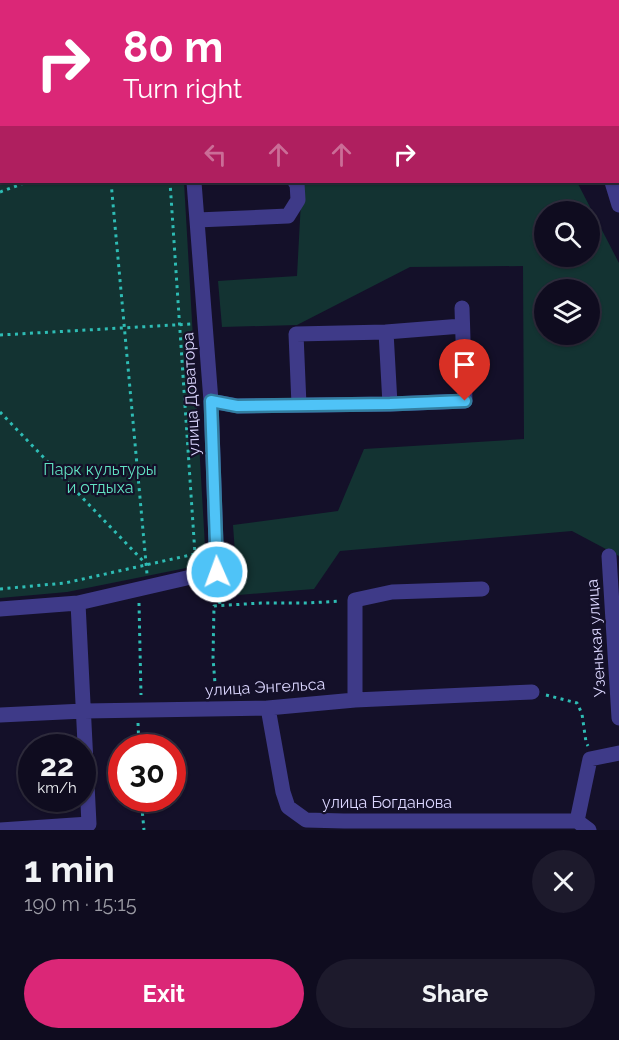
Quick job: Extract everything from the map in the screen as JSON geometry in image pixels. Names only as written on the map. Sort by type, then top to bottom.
[{"type":"street","name":"улица Доватора","points":[[194,183],[211,401],[217,572]]},
{"type":"street","points":[[197,220],[288,216],[298,200],[297,183]]},
{"type":"street","points":[[612,183],[619,205]]},
{"type":"street","points":[[211,401],[237,406],[465,401],[462,308]]},
{"type":"street","points":[[299,405],[296,334],[386,332],[462,326]]},
{"type":"street","points":[[386,332],[390,404]]},
{"type":"street","name":"Узенькая улица","points":[[609,556],[619,718]]},
{"type":"street","points":[[0,609],[78,603],[217,572]]},
{"type":"street","points":[[355,700],[355,600],[392,592],[482,589]]},
{"type":"street","points":[[0,830],[89,824],[78,603]]},
{"type":"street","name":"улица Энгельса","points":[[0,715],[84,711],[268,708],[355,700],[532,692]]},
{"type":"street","name":"улица Богданова","points":[[268,708],[283,792],[288,807],[306,820],[583,825]]},
{"type":"street","points":[[583,825],[590,759],[619,753]]},
{"type":"path","points":[[0,192],[24,183]]},
{"type":"path","points":[[111,183],[147,565],[140,589],[139,605],[142,691],[139,734]]},
{"type":"path","points":[[0,589],[64,583],[195,554],[170,183]]},
{"type":"path","points":[[0,335],[205,323]]},
{"type":"path","points":[[0,412],[147,565]]},
{"type":"path","points":[[217,572],[220,605]]},
{"type":"path","points":[[217,709],[213,658],[214,606],[355,600]]},
{"type":"path","points":[[532,692],[577,703],[582,714],[586,742],[595,758]]},
{"type":"path","points":[[142,812],[144,830]]},
{"type":"green space","name":"Парк культуры и отдыха","points":[[0,183],[184,183],[206,564],[67,592],[0,598]]},
{"type":"green space","points":[[302,183],[578,183],[587,201],[534,201],[534,267],[600,267],[600,226],[619,263],[619,556],[572,531],[340,551],[314,589],[238,595],[233,525],[338,511],[364,449],[524,439],[523,266],[410,267],[297,325],[222,327],[218,281],[297,276]]},
{"type":"route","points":[[217,572],[211,401],[237,406],[465,401]]}]
